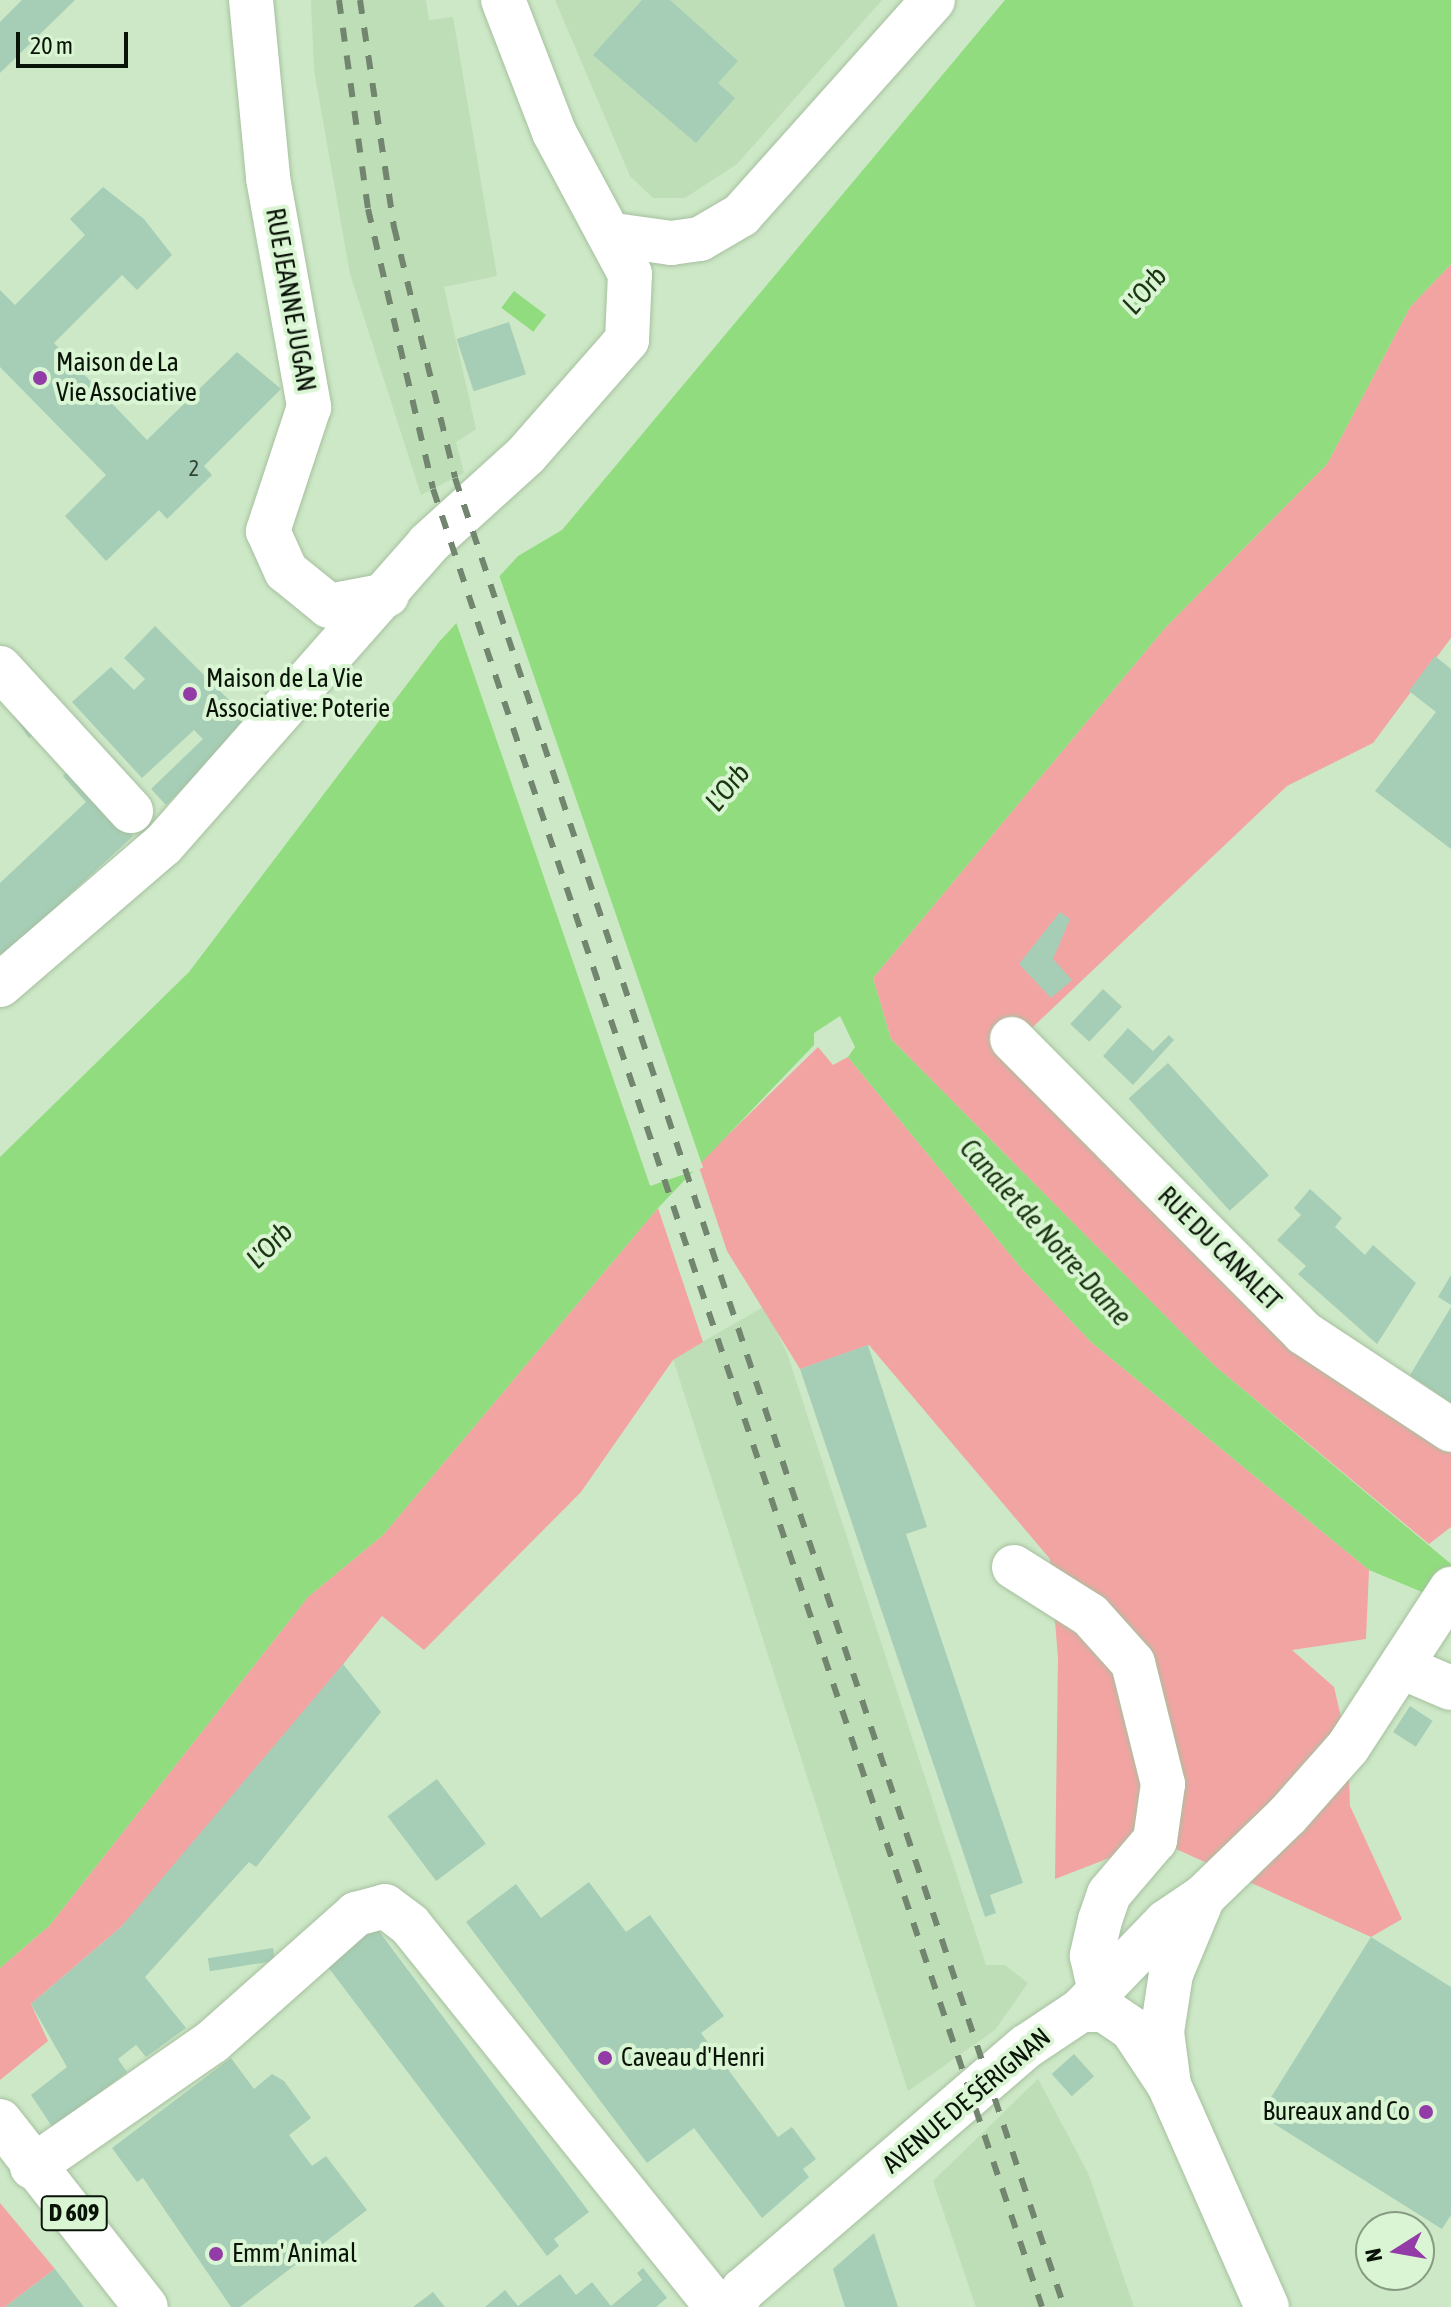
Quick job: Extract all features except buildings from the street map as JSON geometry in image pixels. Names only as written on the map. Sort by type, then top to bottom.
[{"type":"street","name":"RUE JEANNE JUGAN","points":[[251,0],[268,178],[309,407],[268,531],[286,571],[329,606],[387,595]]},
{"type":"street","points":[[0,985],[163,845],[387,595],[617,357],[632,319],[630,274],[614,235],[554,132],[503,0]]},
{"type":"street","points":[[614,235],[644,243],[700,239],[741,215],[933,0]]},
{"type":"street","points":[[0,668],[131,811]]},
{"type":"street","name":"RUE DU CANALET","points":[[1012,1039],[1304,1333],[1451,1430]]},
{"type":"street","points":[[1014,1567],[1090,1615],[1133,1663],[1163,1784],[1155,1840],[1109,1894],[1100,1920],[1092,1956],[1095,2005],[1132,2029],[1169,2085],[1267,2307]]},
{"type":"street","name":"AVENUE DE SÉRIGNAN","points":[[733,2307],[743,2290],[1027,2046],[1095,2005],[1166,1922],[1203,1897],[1348,1747],[1410,1658],[1451,1589]]},
{"type":"street","points":[[1410,1658],[1451,1688]]},
{"type":"street","name":"AVENUE DE SÉRIGNAN","points":[[1169,2085],[1162,2032],[1171,1974],[1203,1897]]},
{"type":"street","points":[[32,2167],[212,2042],[356,1914],[385,1906],[410,1925],[717,2307]]},
{"type":"street","name":"D 609","points":[[0,2121],[32,2167],[146,2307]]},
{"type":"shaded area","points":[[311,0],[426,0],[429,20],[453,17],[497,276],[444,287],[476,429],[456,442],[464,473],[421,495],[350,274],[314,70]]},
{"type":"shaded area","points":[[555,0],[882,0],[737,164],[685,198],[653,198],[630,176]]},
{"type":"shaded area","points":[[1451,264],[1451,638],[1373,743],[1287,786],[1016,1043],[1147,1178],[1451,1430],[1451,1527],[1429,1544],[1215,1366],[891,1039],[873,978],[1165,628],[1327,464],[1410,307]]},
{"type":"shaded area","points":[[818,1047],[833,1065],[848,1057],[1022,1269],[1091,1342],[1369,1570],[1366,1639],[1292,1650],[1334,1687],[1348,1747],[1350,1806],[1402,1919],[1371,1937],[1156,1840],[1055,1879],[1058,1658],[1050,1559],[869,1345],[800,1369],[727,1251],[698,1164]]},
{"type":"shaded area","points":[[658,1208],[703,1342],[673,1360],[581,1492],[424,1650],[382,1616],[210,1829],[121,1927],[31,2004],[48,2041],[0,2080],[0,1968],[49,1926],[308,1597],[383,1535]]},
{"type":"shaded area","points":[[765,1306],[787,1353],[986,1965],[1005,1965],[1028,1983],[995,2030],[908,2091],[673,1359]]},
{"type":"shaded area","points":[[1038,2079],[1088,2173],[1134,2307],[976,2307],[933,2181]]},
{"type":"shaded area","points":[[0,2203],[55,2269],[5,2307],[0,2307]]},
{"type":"water","points":[[1005,0],[1451,0],[1451,264],[1410,307],[1327,464],[1165,628],[873,978],[891,1039],[1215,1366],[1451,1564],[1451,1604],[1369,1570],[1091,1342],[1022,1269],[848,1057],[855,1047],[840,1016],[814,1033],[814,1045],[658,1208],[383,1535],[308,1597],[49,1926],[0,1968],[0,1157],[189,972],[439,642],[518,556],[562,530]]},
{"type":"water","points":[[514,291],[546,315],[533,332],[501,308]]},
{"type":"pier","points":[[498,572],[703,1168],[650,1186],[445,590]]},
{"type":"railway","points":[[339,0],[368,209],[433,489],[1042,2307]]},
{"type":"railway","points":[[360,0],[394,227],[455,478],[1064,2307]]},
{"type":"place","name":"Maison de La Vie Associative","points":[[40,378]]},
{"type":"place","name":"Maison de La Vie Associative: Poterie","points":[[190,694]]},
{"type":"place","name":"Caveau d'Henri","points":[[605,2058]]},
{"type":"place","name":"Bureaux and Co","points":[[1426,2112]]},
{"type":"place","name":"Emm' Animal","points":[[216,2254]]},
{"type":"water label","name":"L'Orb","points":[[1144,290]]},
{"type":"water label","name":"L'Orb","points":[[727,787]]},
{"type":"water label","name":"Canalet de Notre-Dame","points":[[1046,1232]]},
{"type":"water label","name":"L'Orb","points":[[269,1245]]}]
